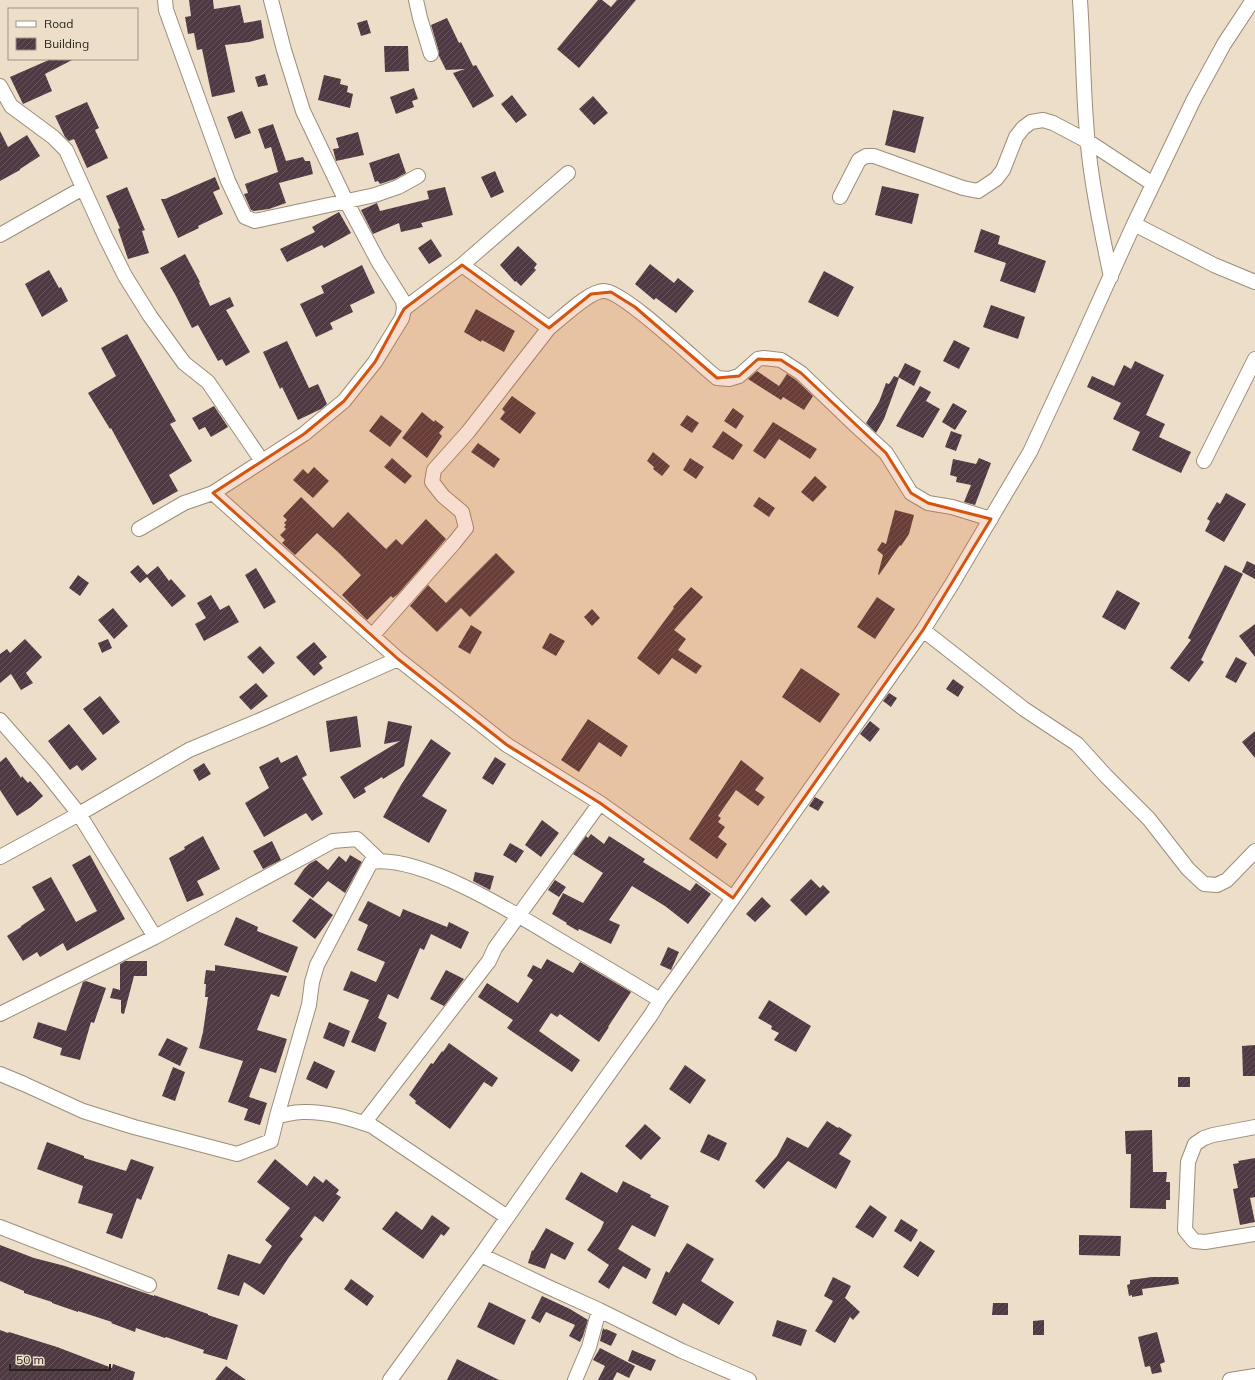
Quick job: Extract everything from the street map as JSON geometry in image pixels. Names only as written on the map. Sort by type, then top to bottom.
[{"type":"street","points":[[166,0],[166,10],[228,181],[245,217],[255,221],[375,195],[398,187],[418,176]]},
{"type":"street","points":[[139,529],[184,503],[213,493],[304,434],[349,396],[375,362],[402,318],[404,309],[403,301],[378,261],[346,201],[303,111],[284,50],[271,0]]},
{"type":"street","points":[[416,0],[431,54]]},
{"type":"street","points":[[1080,0],[1084,53],[1085,107],[1092,177],[1111,277]]},
{"type":"street","points":[[390,1380],[481,1255],[923,630],[952,584],[1030,452],[1134,224],[1198,92],[1224,44],[1252,0]]},
{"type":"street","points":[[0,86],[11,106],[53,137],[66,150],[125,276],[150,316],[184,363],[208,382],[262,461]]},
{"type":"street","points":[[840,197],[859,160],[866,156],[874,156],[963,188],[978,191],[996,179],[1003,170],[1016,137],[1023,128],[1031,122],[1043,120],[1053,123],[1089,142],[1153,184]]},
{"type":"street","points":[[404,309],[462,266],[568,173]]},
{"type":"street","points":[[0,235],[83,188]]},
{"type":"street","points":[[1134,224],[1214,265],[1255,282]]},
{"type":"street","points":[[462,266],[549,328]]},
{"type":"street","points":[[372,636],[466,528],[462,512],[443,496],[432,482],[434,470],[468,432],[549,328],[591,294],[603,290],[610,292],[635,307],[717,378],[729,379],[739,376],[758,359],[764,358],[781,360],[801,373],[886,453],[912,493],[928,503],[952,507],[991,519]]},
{"type":"street","points":[[1204,461],[1255,359]]},
{"type":"street","points":[[213,493],[398,659],[507,745],[600,803],[733,898]]},
{"type":"street","points":[[923,630],[1024,709],[1077,744],[1106,776],[1149,819],[1188,870],[1204,884],[1217,885],[1227,880],[1255,851]]},
{"type":"street","points":[[0,857],[79,814],[189,750],[263,720],[398,659]]},
{"type":"street","points":[[0,720],[44,770],[79,814],[155,937]]},
{"type":"street","points":[[364,1123],[489,961],[495,948],[600,803]]},
{"type":"street","points":[[0,1014],[155,937],[333,841],[357,839],[380,861]]},
{"type":"street","points":[[0,1074],[83,1111],[134,1127],[237,1154],[271,1140],[309,1005],[312,982],[317,965],[371,862],[380,861],[404,864],[457,884],[519,916],[660,1000]]},
{"type":"street","points":[[277,1116],[301,1112],[324,1113],[372,1126],[507,1217]]},
{"type":"street","points":[[1255,1127],[1213,1135],[1204,1138],[1195,1144],[1188,1162],[1184,1230],[1194,1241],[1205,1242],[1255,1234]]},
{"type":"street","points":[[0,1227],[149,1285]]},
{"type":"street","points":[[481,1255],[741,1378]]},
{"type":"street","points":[[575,1380],[590,1347],[599,1310]]},
{"type":"street","points":[[1230,1380],[1255,1376]]},
{"type":"highlighted area","points":[[462,265],[549,328],[591,294],[611,292],[635,307],[717,378],[739,376],[758,359],[781,360],[801,373],[886,453],[911,493],[928,503],[991,519],[923,630],[733,898],[600,803],[507,745],[398,659],[213,493],[304,434],[344,401],[375,362],[404,309]]},
{"type":"building","points":[[189,0],[213,0],[214,9],[240,5],[244,23],[261,20],[264,38],[249,42],[225,45],[235,92],[212,97],[202,49],[197,50],[194,33],[188,34],[185,17],[191,16]]},
{"type":"building","points":[[598,0],[602,0],[611,7],[617,0],[636,0],[579,68],[557,49]]},
{"type":"building","points":[[447,18],[459,43],[461,42],[473,66],[476,65],[494,96],[473,108],[453,73],[465,69],[446,70],[439,56],[431,25]]},
{"type":"building","points":[[367,20],[371,33],[361,36],[357,23]]},
{"type":"building","points":[[384,46],[408,46],[409,71],[385,72]]},
{"type":"building","points":[[49,60],[72,60],[45,74],[52,91],[23,104],[10,77]]},
{"type":"building","points":[[265,74],[268,85],[258,87],[255,77]]},
{"type":"building","points":[[324,75],[341,79],[340,84],[348,86],[347,92],[353,94],[350,108],[318,100]]},
{"type":"building","points":[[414,88],[418,99],[412,101],[414,107],[396,114],[390,97]]},
{"type":"building","points":[[512,95],[527,115],[516,123],[501,104]]},
{"type":"building","points":[[593,96],[608,113],[594,125],[579,109]]},
{"type":"building","points":[[87,102],[99,128],[95,130],[108,158],[87,168],[74,139],[69,141],[65,137],[55,116]]},
{"type":"building","points":[[893,110],[924,117],[915,153],[885,145]]},
{"type":"building","points":[[242,111],[251,133],[235,139],[227,117]]},
{"type":"building","points":[[273,124],[286,161],[303,157],[305,161],[310,161],[313,174],[279,183],[286,203],[269,209],[254,211],[251,210],[244,194],[248,193],[245,184],[278,172],[271,147],[265,149],[258,129]]},
{"type":"building","points":[[0,131],[8,147],[27,135],[40,156],[20,170],[0,181]]},
{"type":"building","points":[[358,132],[364,155],[336,161],[333,149],[339,148],[336,138]]},
{"type":"building","points":[[399,153],[406,173],[395,179],[380,184],[378,181],[375,182],[369,163]]},
{"type":"building","points":[[495,171],[504,192],[491,198],[481,177]]},
{"type":"building","points":[[215,177],[220,189],[213,192],[223,214],[178,238],[161,199],[165,199]]},
{"type":"building","points":[[882,186],[919,194],[912,224],[875,215]]},
{"type":"building","points":[[127,187],[145,230],[142,231],[149,253],[128,259],[118,229],[120,228],[106,196]]},
{"type":"building","points":[[445,187],[453,215],[421,223],[423,227],[401,232],[399,223],[373,234],[361,210],[377,203],[380,211],[429,199],[427,191]]},
{"type":"building","points":[[339,212],[351,233],[324,248],[322,245],[287,262],[280,249],[315,232],[312,227]]},
{"type":"building","points":[[981,229],[1000,236],[998,244],[1046,261],[1035,293],[1000,281],[1006,263],[974,252]]},
{"type":"building","points":[[431,239],[442,256],[429,264],[418,248]]},
{"type":"building","points":[[518,246],[537,264],[534,268],[536,270],[521,286],[516,281],[515,282],[500,265]]},
{"type":"building","points":[[185,254],[200,282],[199,283],[210,306],[230,297],[234,306],[226,310],[250,352],[226,366],[222,359],[218,361],[198,325],[192,328],[160,268]]},
{"type":"building","points":[[650,264],[674,283],[678,278],[694,291],[676,313],[656,298],[654,300],[635,284]]},
{"type":"building","points":[[362,265],[375,293],[350,305],[353,312],[330,323],[333,329],[316,337],[300,304],[324,293],[321,286]]},
{"type":"building","points":[[49,270],[59,288],[61,287],[68,301],[42,317],[25,284]]},
{"type":"building","points":[[824,271],[854,287],[838,317],[808,302]]},
{"type":"building","points":[[991,305],[1025,317],[1018,339],[983,327]]},
{"type":"building","points":[[476,309],[515,331],[504,352],[482,340],[481,342],[464,332]]},
{"type":"building","points":[[127,334],[176,421],[170,424],[192,461],[169,475],[178,491],[153,505],[111,428],[110,429],[88,393],[116,376],[101,348]]},
{"type":"building","points":[[954,340],[970,348],[959,369],[943,361]]},
{"type":"building","points":[[287,341],[309,388],[318,384],[327,404],[321,409],[298,420],[282,387],[280,389],[263,352]]},
{"type":"building","points":[[1135,361],[1164,375],[1146,415],[1165,424],[1159,437],[1191,452],[1181,473],[1132,450],[1140,432],[1113,419],[1121,403],[1087,387],[1092,376],[1114,386],[1124,365],[1131,369]]},
{"type":"building","points":[[905,363],[921,371],[914,386],[898,377]]},
{"type":"building","points":[[757,371],[779,386],[787,374],[796,380],[813,396],[804,410],[783,397],[781,400],[748,379]]},
{"type":"building","points":[[894,376],[899,378],[884,419],[876,433],[866,423],[879,402],[886,383],[889,384]]},
{"type":"building","points":[[920,386],[931,392],[926,401],[940,409],[923,438],[896,426]]},
{"type":"building","points":[[512,396],[536,413],[520,434],[500,419],[505,412],[502,409]]},
{"type":"building","points":[[953,403],[967,411],[955,430],[942,422]]},
{"type":"building","points":[[214,406],[228,427],[211,437],[205,427],[199,430],[192,418]]},
{"type":"building","points":[[733,408],[744,416],[736,429],[724,421]]},
{"type":"building","points":[[422,412],[434,422],[435,420],[444,427],[439,433],[442,436],[427,458],[402,438]]},
{"type":"building","points":[[381,415],[402,431],[390,447],[369,431]]},
{"type":"building","points":[[687,415],[699,423],[692,433],[680,425]]},
{"type":"building","points":[[773,422],[817,449],[810,459],[779,439],[765,459],[753,451]]},
{"type":"building","points":[[723,431],[743,445],[733,460],[712,447]]},
{"type":"building","points":[[951,431],[962,435],[956,451],[945,447]]},
{"type":"building","points":[[478,443],[500,459],[494,468],[471,452]]},
{"type":"building","points":[[653,452],[670,466],[662,476],[653,469],[654,467],[647,461]]},
{"type":"building","points":[[392,458],[412,476],[405,484],[384,467]]},
{"type":"building","points":[[690,458],[704,467],[696,479],[683,470]]},
{"type":"building","points":[[979,458],[991,463],[975,505],[964,502],[971,485],[956,482],[957,477],[950,475],[953,459],[976,464]]},
{"type":"building","points":[[314,467],[329,481],[313,498],[293,480],[303,469],[308,474]]},
{"type":"building","points":[[815,476],[827,487],[813,502],[801,492]]},
{"type":"building","points":[[1226,493],[1246,504],[1224,542],[1205,531],[1210,521],[1207,519],[1217,502],[1220,504]]},
{"type":"building","points":[[301,497],[333,528],[348,512],[386,549],[396,539],[402,545],[426,519],[446,539],[398,594],[393,598],[391,596],[367,620],[342,595],[361,575],[317,533],[295,555],[282,543],[285,540],[280,535],[286,529],[284,527],[286,525],[284,523],[287,520],[283,516]]},
{"type":"building","points":[[759,497],[775,508],[769,517],[753,506]]},
{"type":"building","points":[[895,510],[914,515],[909,534],[879,575],[883,555],[877,550],[882,542],[886,544]]},
{"type":"building","points":[[496,553],[515,572],[470,617],[461,608],[437,632],[410,606],[428,585],[446,603]]},
{"type":"building","points":[[1247,561],[1255,565],[1255,579],[1242,572]]},
{"type":"building","points":[[138,565],[147,575],[158,566],[169,581],[171,579],[186,596],[172,607],[147,577],[140,583],[130,572]]},
{"type":"building","points":[[1225,565],[1243,574],[1201,660],[1204,662],[1189,682],[1170,668],[1191,640],[1188,638]]},
{"type":"building","points":[[256,568],[276,602],[264,609],[245,575]]},
{"type":"building","points":[[78,575],[89,583],[80,596],[69,588]]},
{"type":"building","points":[[691,587],[703,597],[674,630],[686,639],[678,650],[702,666],[696,674],[672,658],[659,675],[637,658],[674,608],[673,607]]},
{"type":"building","points":[[1117,590],[1140,603],[1125,630],[1102,617]]},
{"type":"building","points":[[211,595],[220,610],[229,605],[239,622],[204,641],[195,624],[206,618],[197,603]]},
{"type":"building","points":[[877,597],[895,609],[875,639],[857,627]]},
{"type":"building","points":[[113,608],[128,626],[114,639],[98,620]]},
{"type":"building","points":[[592,609],[600,618],[592,626],[584,617]]},
{"type":"building","points":[[1255,624],[1255,657],[1239,636]]},
{"type":"building","points":[[471,625],[482,632],[470,654],[458,647]]},
{"type":"building","points":[[550,633],[565,641],[556,656],[542,648]]},
{"type":"building","points":[[25,639],[42,657],[26,673],[33,683],[21,690],[11,674],[0,683],[0,654],[7,649],[10,653]]},
{"type":"building","points":[[108,639],[112,648],[102,653],[98,643]]},
{"type":"building","points":[[314,642],[327,657],[319,663],[323,668],[314,676],[296,657]]},
{"type":"building","points":[[260,646],[275,663],[263,674],[247,657]]},
{"type":"building","points":[[1236,657],[1247,663],[1236,683],[1225,677]]},
{"type":"building","points":[[801,668],[840,694],[820,723],[782,697]]},
{"type":"building","points":[[953,679],[964,687],[958,697],[946,689]]},
{"type":"building","points":[[256,683],[268,696],[251,710],[239,697]]},
{"type":"building","points":[[889,693],[897,698],[891,707],[883,701]]},
{"type":"building","points":[[100,696],[120,722],[103,735],[83,709]]},
{"type":"building","points":[[357,716],[361,747],[330,752],[326,721]]},
{"type":"building","points":[[588,719],[628,746],[621,757],[599,742],[579,772],[561,760]]},
{"type":"building","points":[[388,721],[412,726],[404,766],[383,779],[382,777],[364,788],[366,792],[354,799],[340,777],[400,741],[384,744]]},
{"type":"building","points":[[870,721],[880,729],[870,742],[860,734]]},
{"type":"building","points":[[69,724],[97,759],[82,771],[77,765],[70,770],[48,741]]},
{"type":"building","points":[[1255,731],[1255,758],[1242,742]]},
{"type":"building","points":[[431,739],[451,753],[422,796],[447,810],[429,843],[383,817],[401,785]]},
{"type":"building","points":[[297,755],[307,775],[302,778],[323,814],[312,821],[306,813],[264,837],[245,803],[269,788],[259,767],[278,757],[281,763]]},
{"type":"building","points":[[6,757],[21,778],[22,776],[28,783],[30,781],[43,796],[31,807],[17,816],[0,790],[0,762]]},
{"type":"building","points":[[495,757],[506,764],[493,785],[482,778]]},
{"type":"building","points":[[741,760],[764,778],[755,790],[765,797],[758,806],[736,790],[718,816],[721,818],[718,822],[725,827],[718,837],[727,844],[717,859],[689,839]]},
{"type":"building","points":[[204,763],[211,774],[199,781],[193,770]]},
{"type":"building","points":[[815,797],[824,802],[818,811],[809,806]]},
{"type":"building","points":[[542,820],[559,833],[541,857],[525,845]]},
{"type":"building","points":[[591,834],[604,844],[609,836],[645,859],[643,862],[690,891],[696,883],[711,894],[688,924],[665,906],[632,886],[609,920],[620,925],[611,944],[579,929],[578,931],[552,914],[563,893],[583,903],[603,873],[573,854],[586,836],[588,838]]},
{"type":"building","points":[[203,836],[220,869],[197,881],[204,895],[187,902],[169,858]]},
{"type":"building","points":[[272,841],[281,860],[263,869],[253,851]]},
{"type":"building","points":[[510,843],[524,851],[516,863],[503,855]]},
{"type":"building","points":[[90,855],[125,919],[67,951],[63,943],[40,957],[37,952],[23,961],[7,936],[45,910],[32,887],[51,877],[76,922],[97,911],[72,865]]},
{"type":"building","points":[[350,855],[362,862],[345,893],[328,881],[313,898],[294,884],[304,869],[316,860],[328,870],[339,856],[346,862]]},
{"type":"building","points":[[475,872],[494,876],[490,890],[473,881]]},
{"type":"building","points":[[811,879],[820,888],[823,885],[830,892],[806,916],[790,900]]},
{"type":"building","points":[[555,880],[566,887],[559,897],[548,890]]},
{"type":"building","points":[[762,897],[771,906],[755,922],[746,914]]},
{"type":"building","points":[[310,898],[333,915],[315,939],[292,921]]},
{"type":"building","points":[[368,901],[400,917],[403,909],[447,927],[449,922],[469,932],[461,949],[431,934],[424,950],[420,948],[398,999],[388,994],[378,1018],[387,1023],[375,1052],[351,1042],[369,1000],[343,990],[351,971],[376,982],[385,962],[357,950],[368,925],[358,920]]},
{"type":"building","points":[[236,917],[258,927],[257,931],[298,947],[288,973],[224,945]]},
{"type":"building","points":[[668,947],[679,952],[671,970],[660,965]]},
{"type":"building","points":[[547,959],[573,973],[580,962],[631,992],[599,1042],[560,1014],[557,1017],[551,1013],[539,1031],[580,1060],[572,1072],[507,1028],[513,1020],[478,997],[487,983],[518,1003],[533,980],[527,976],[533,965],[541,969]]},
{"type":"building","points":[[125,961],[147,961],[147,976],[134,976],[124,1014],[121,1013],[121,1000],[110,998],[113,988],[120,990],[120,964]]},
{"type":"building","points":[[215,965],[287,976],[279,997],[271,994],[257,1030],[287,1039],[276,1073],[260,1068],[249,1097],[267,1103],[260,1125],[244,1120],[248,1109],[228,1102],[243,1061],[199,1048],[208,997],[205,997],[206,984],[204,984],[206,970],[215,971]]},
{"type":"building","points":[[446,970],[464,979],[444,1006],[430,999]]},
{"type":"building","points":[[86,981],[106,988],[94,1023],[91,1022],[80,1060],[60,1055],[62,1048],[33,1038],[38,1022],[66,1031],[83,982]]},
{"type":"building","points":[[769,1000],[811,1026],[796,1052],[774,1040],[779,1033],[771,1029],[772,1026],[758,1018]]},
{"type":"building","points":[[329,1022],[350,1031],[344,1047],[323,1038]]},
{"type":"building","points":[[167,1038],[188,1048],[180,1066],[158,1055]]},
{"type":"building","points":[[449,1043],[498,1078],[492,1087],[484,1082],[450,1129],[415,1103],[416,1101],[409,1095],[431,1063],[433,1064]]},
{"type":"building","points":[[1255,1045],[1255,1076],[1243,1076],[1242,1046]]},
{"type":"building","points":[[314,1061],[335,1071],[327,1089],[306,1079]]},
{"type":"building","points":[[685,1065],[706,1080],[690,1104],[669,1089]]},
{"type":"building","points":[[173,1067],[185,1072],[175,1101],[162,1096]]},
{"type":"building","points":[[1178,1077],[1190,1077],[1190,1087],[1178,1087]]},
{"type":"building","points":[[827,1121],[852,1135],[839,1154],[851,1161],[836,1189],[788,1161],[764,1189],[755,1181],[777,1156],[787,1137],[808,1148]]},
{"type":"building","points":[[645,1124],[661,1138],[641,1160],[625,1146]]},
{"type":"building","points":[[1152,1130],[1153,1172],[1167,1172],[1166,1182],[1170,1182],[1170,1200],[1166,1200],[1166,1209],[1130,1208],[1131,1154],[1126,1154],[1125,1131]]},
{"type":"building","points":[[708,1134],[727,1143],[719,1161],[700,1152]]},
{"type":"building","points":[[47,1142],[84,1156],[84,1158],[126,1171],[131,1159],[154,1167],[141,1200],[137,1198],[122,1239],[106,1233],[113,1214],[78,1203],[83,1186],[37,1169]]},
{"type":"building","points":[[1255,1158],[1255,1197],[1250,1198],[1255,1222],[1240,1225],[1233,1189],[1238,1188],[1233,1164],[1239,1163],[1238,1161]]},
{"type":"building","points":[[275,1159],[307,1186],[314,1176],[323,1183],[326,1179],[339,1190],[336,1194],[341,1197],[323,1222],[315,1216],[314,1217],[300,1236],[303,1239],[289,1257],[264,1295],[244,1282],[239,1296],[217,1289],[228,1254],[260,1264],[272,1246],[265,1240],[290,1208],[257,1182]]},
{"type":"building","points":[[581,1172],[617,1193],[623,1181],[669,1206],[655,1237],[632,1225],[618,1249],[651,1269],[646,1279],[623,1266],[609,1289],[598,1282],[609,1265],[587,1250],[600,1231],[604,1222],[565,1199]]},
{"type":"building","points":[[870,1205],[887,1217],[873,1238],[855,1227]]},
{"type":"building","points":[[396,1211],[422,1230],[432,1215],[450,1228],[444,1236],[441,1234],[423,1259],[382,1229]]},
{"type":"building","points":[[901,1219],[918,1230],[911,1242],[894,1231]]},
{"type":"building","points":[[546,1228],[574,1243],[565,1260],[551,1253],[545,1269],[528,1263],[532,1250],[533,1251]]},
{"type":"building","points":[[1079,1235],[1121,1236],[1120,1256],[1079,1255]]},
{"type":"building","points":[[920,1241],[935,1251],[918,1277],[903,1267]]},
{"type":"building","points":[[687,1243],[714,1259],[701,1281],[734,1302],[719,1325],[683,1303],[676,1316],[652,1303],[666,1271],[669,1273]]},
{"type":"building","points":[[0,1245],[34,1258],[65,1266],[154,1295],[238,1325],[227,1360],[203,1353],[204,1350],[166,1337],[165,1338],[136,1328],[135,1332],[111,1323],[112,1322],[24,1293],[24,1291],[0,1281]]},
{"type":"building","points":[[833,1277],[851,1286],[845,1298],[860,1312],[853,1320],[850,1317],[835,1343],[815,1331],[833,1301],[824,1296]]},
{"type":"building","points":[[1152,1277],[1178,1277],[1179,1284],[1142,1289],[1143,1295],[1132,1297],[1132,1295],[1129,1296],[1127,1285],[1130,1284],[1130,1280]]},
{"type":"building","points":[[351,1279],[374,1296],[367,1306],[344,1289]]},
{"type":"building","points":[[542,1296],[570,1309],[588,1320],[580,1342],[569,1336],[575,1325],[546,1312],[540,1323],[531,1318]]},
{"type":"building","points":[[489,1302],[526,1320],[514,1345],[477,1327]]},
{"type":"building","points":[[993,1303],[1008,1303],[1008,1315],[992,1315]]},
{"type":"building","points":[[777,1320],[807,1330],[801,1346],[772,1336]]},
{"type":"building","points":[[1044,1320],[1044,1335],[1033,1335],[1033,1321]]},
{"type":"building","points":[[603,1328],[617,1334],[611,1346],[600,1341]]},
{"type":"building","points":[[0,1330],[57,1347],[112,1368],[113,1364],[135,1372],[133,1380],[0,1380]]},
{"type":"building","points":[[1157,1332],[1165,1362],[1160,1364],[1162,1372],[1152,1374],[1150,1366],[1145,1367],[1138,1337]]},
{"type":"building","points":[[600,1348],[635,1366],[629,1378],[617,1372],[613,1380],[598,1380],[605,1366],[593,1360]]},
{"type":"building","points":[[632,1350],[656,1360],[651,1371],[628,1361]]},
{"type":"building","points":[[457,1359],[499,1380],[447,1380]]},
{"type":"building","points":[[226,1366],[246,1380],[215,1380]]}]
